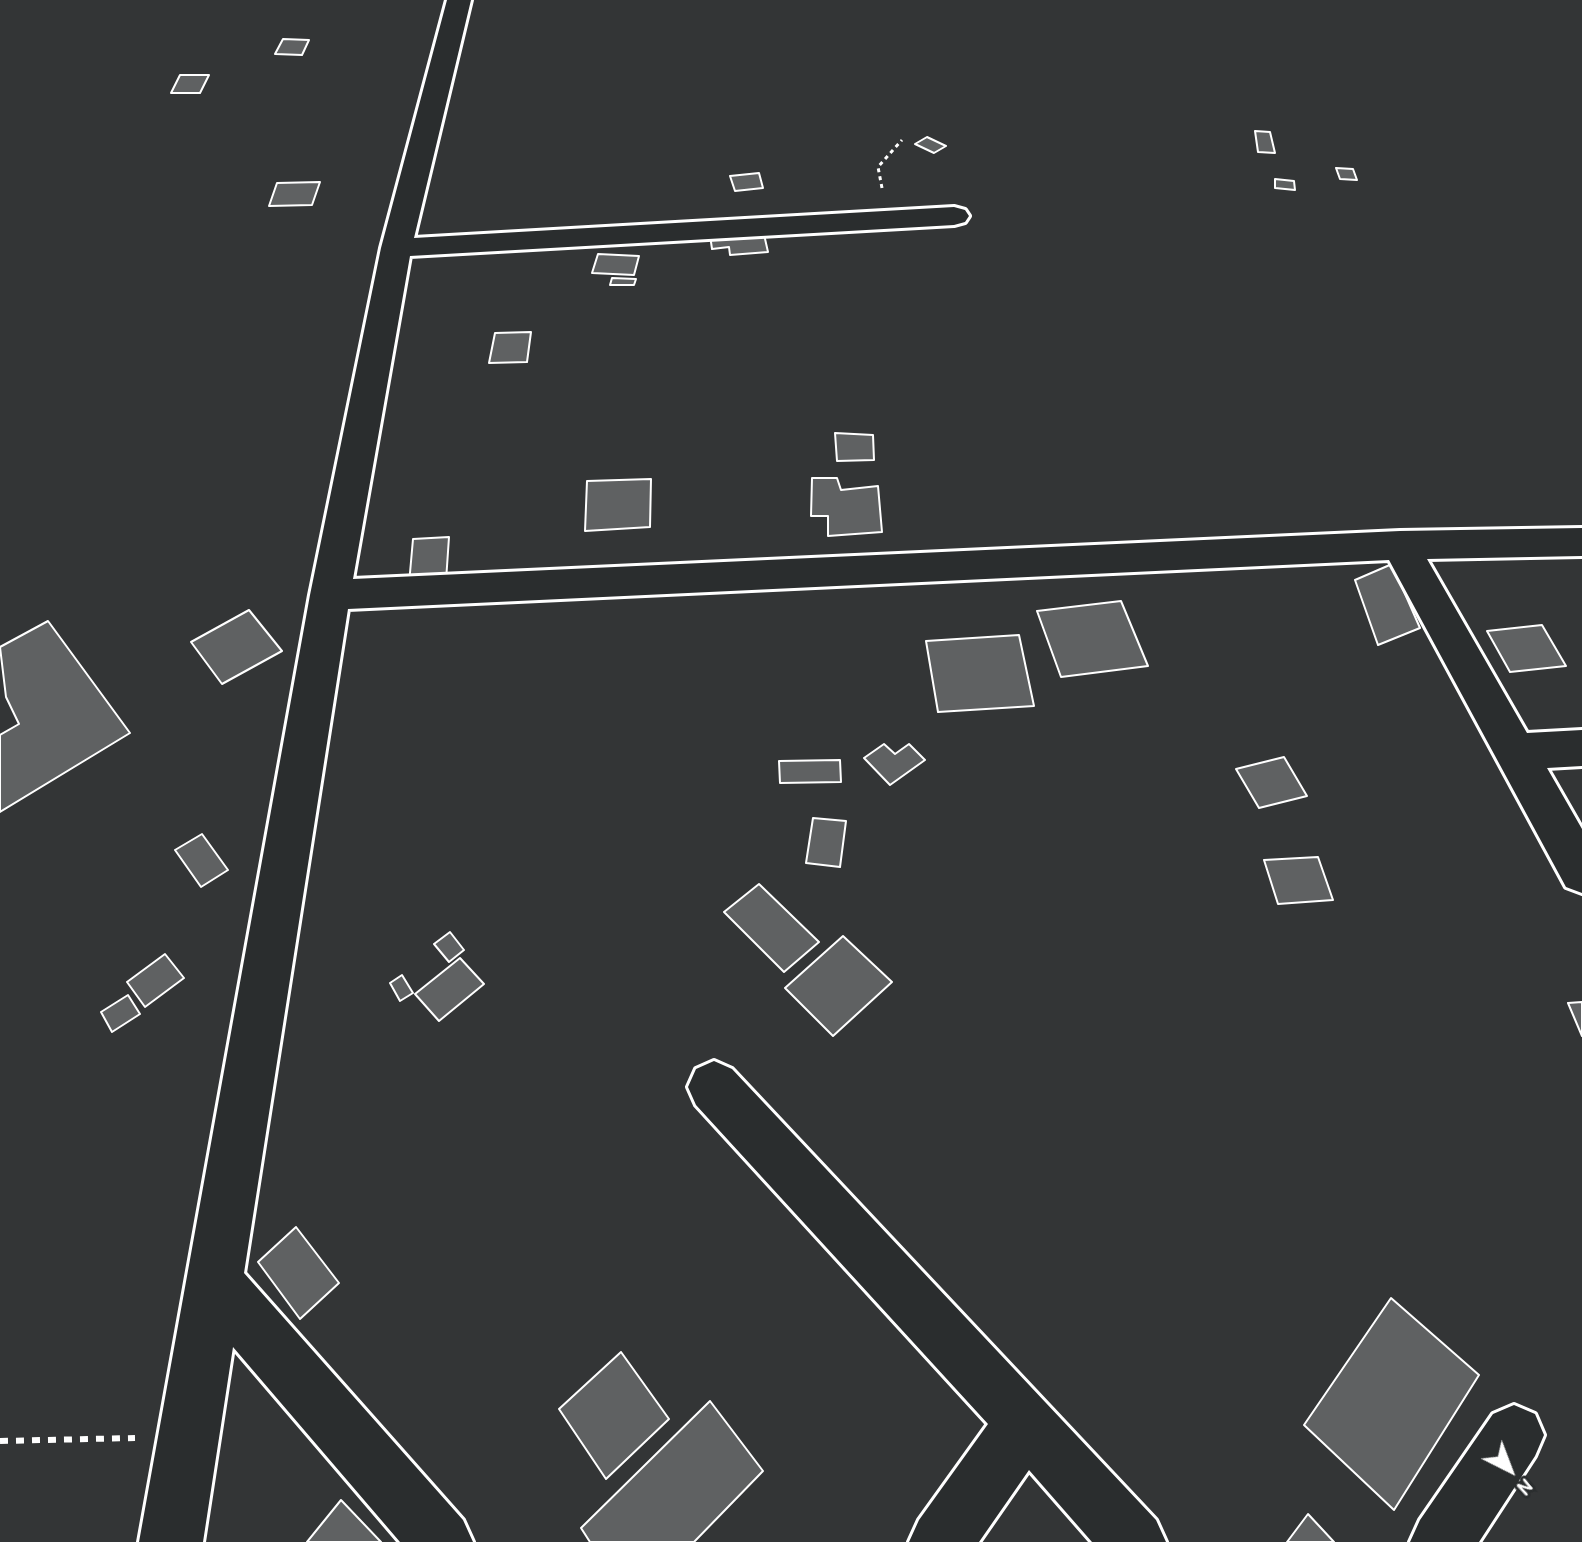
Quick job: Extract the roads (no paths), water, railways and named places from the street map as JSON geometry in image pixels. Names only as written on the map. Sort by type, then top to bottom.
[{"type":"street","points":[[171,1542],[330,595],[396,248],[459,0]]},
{"type":"street","points":[[396,248],[954,216]]},
{"type":"street","points":[[330,595],[1400,545],[1582,542]]},
{"type":"street","points":[[1400,545],[1582,872]]},
{"type":"street","points":[[1515,752],[1582,748]]},
{"type":"street","points":[[714,1087],[1134,1542]]},
{"type":"street","points":[[216,1284],[441,1542]]},
{"type":"street","points":[[941,1542],[1026,1422]]},
{"type":"street","points":[[1442,1542],[1514,1435]]}]
